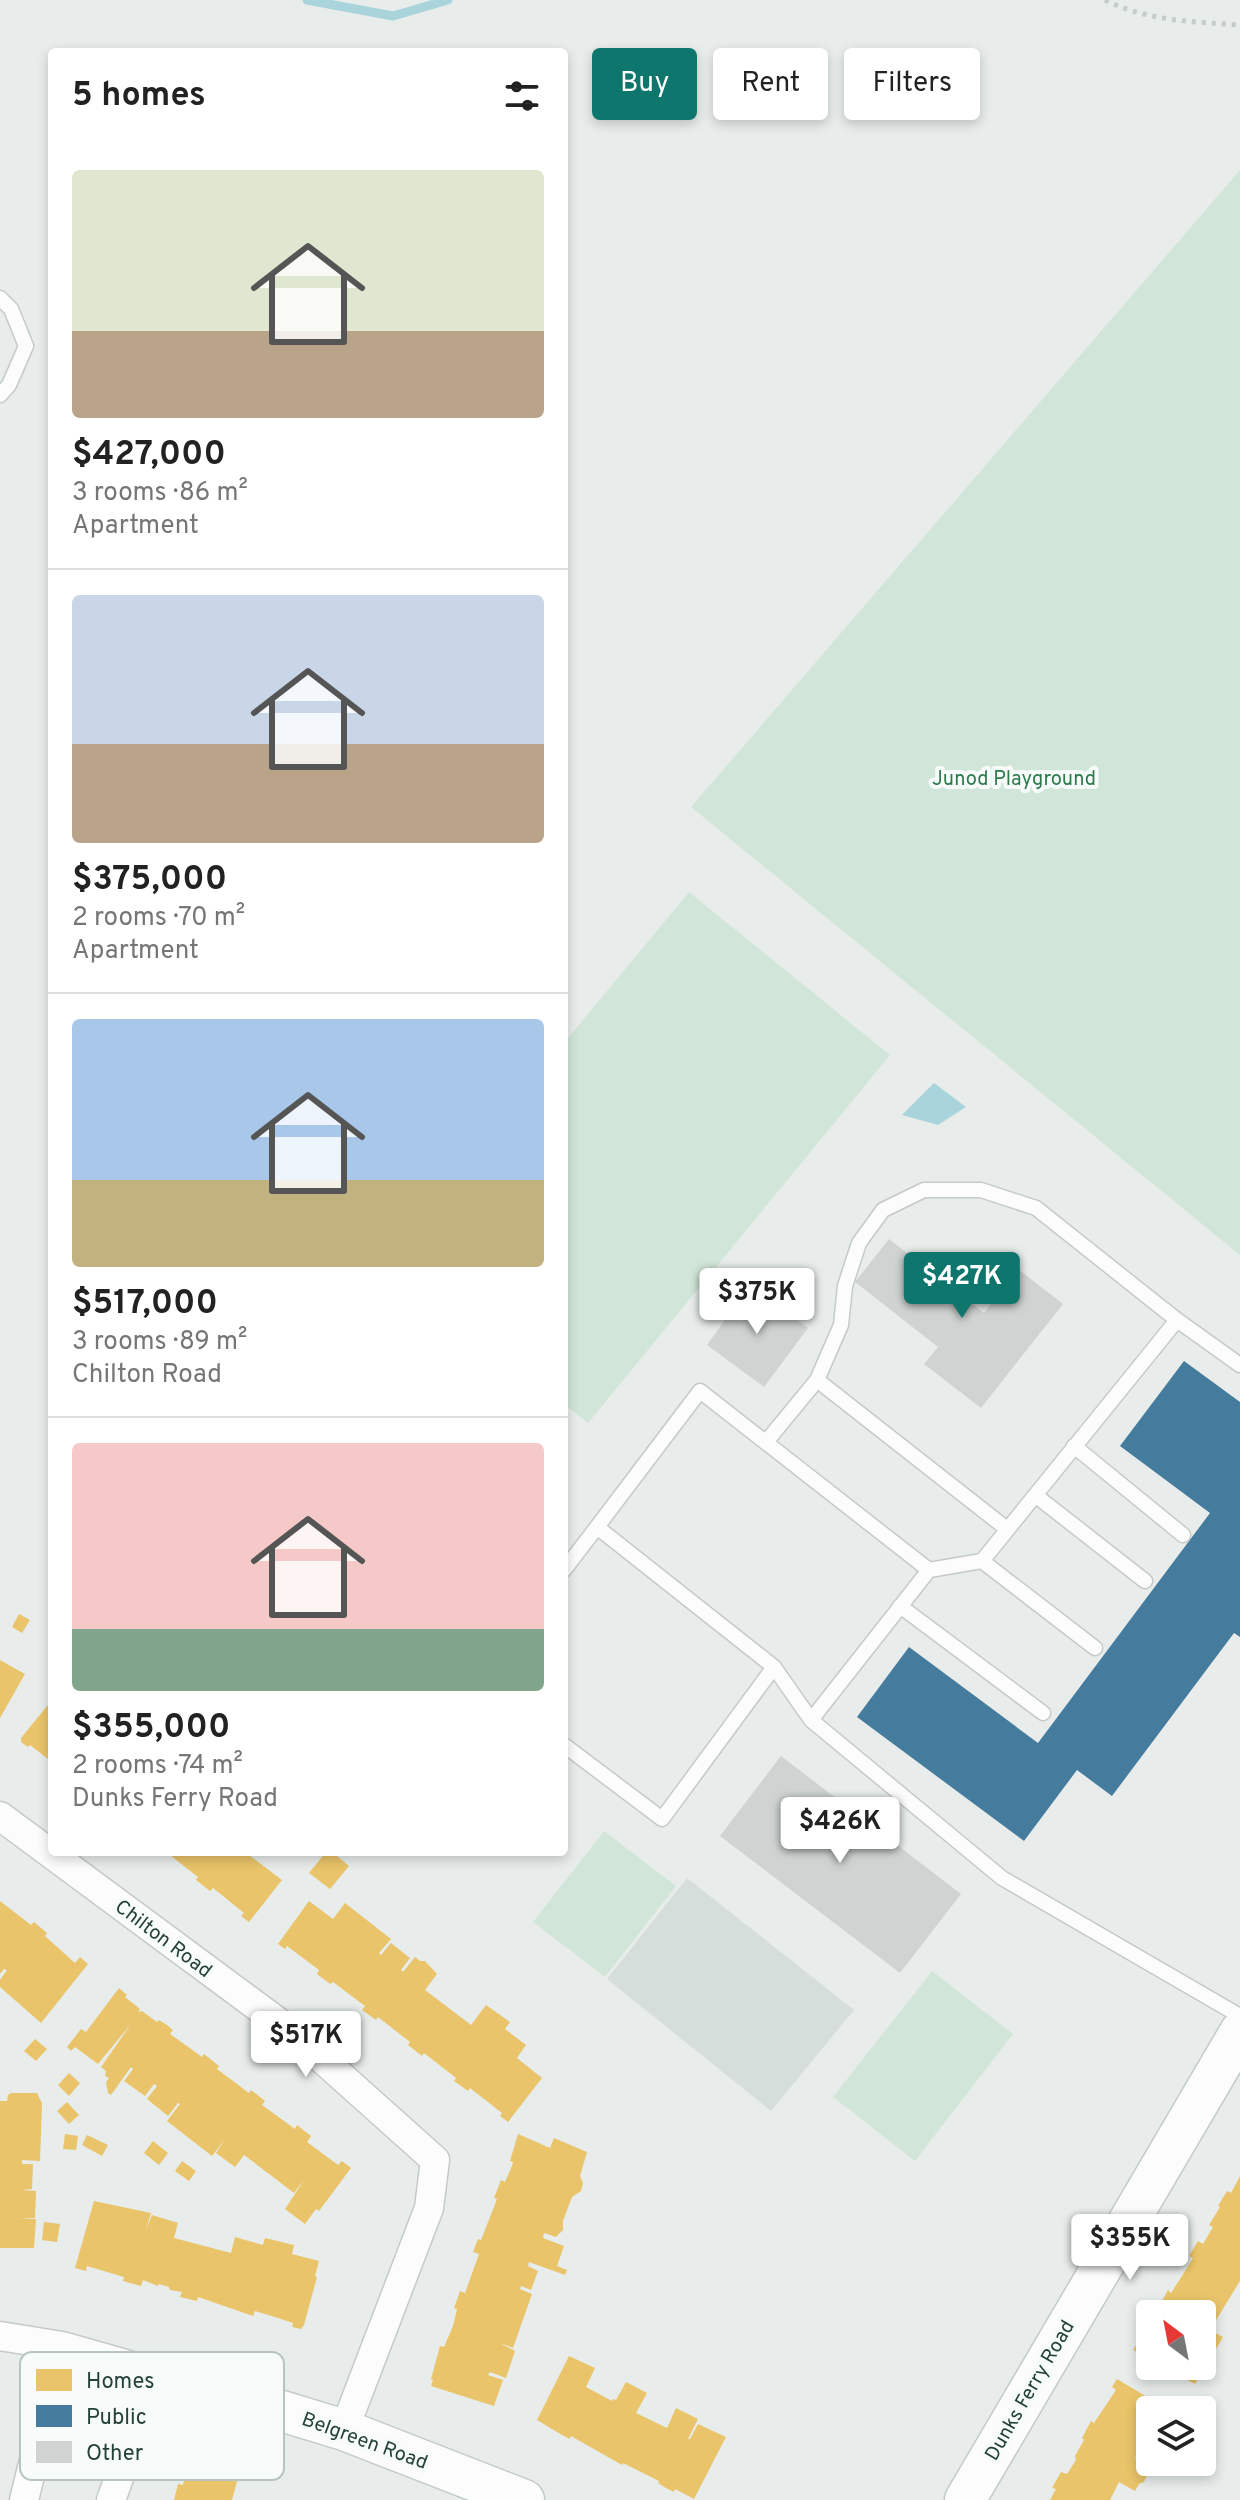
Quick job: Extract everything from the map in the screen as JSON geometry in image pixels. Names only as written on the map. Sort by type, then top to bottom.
[{"type":"street","name":"Chilton Road","points":[[0,1816],[48,1852]]},
{"type":"street","name":"Chilton Road","points":[[54,1856],[293,2033],[435,2160],[429,2208],[344,2430]]},
{"type":"street","name":"Dunks Ferry Road","points":[[965,2500],[1240,2032]]},
{"type":"street","points":[[0,2336],[82,2352]]},
{"type":"street","points":[[67,2352],[68,2348]]},
{"type":"street","name":"Belgreen Road","points":[[284,2412],[344,2430],[524,2500]]},
{"type":"street","points":[[24,2500],[30,2480]]},
{"type":"street","points":[[111,2500],[118,2480]]},
{"type":"lane","points":[[0,298],[11,309],[26,346],[9,385],[0,395]]},
{"type":"lane","points":[[766,1442],[817,1380],[841,1325],[845,1286],[859,1243],[883,1210],[924,1190],[981,1190],[1036,1208],[1177,1320],[1240,1365]]},
{"type":"lane","points":[[811,1720],[929,1570],[982,1561],[1177,1320]]},
{"type":"lane","points":[[817,1380],[1007,1529]]},
{"type":"lane","points":[[568,1565],[700,1391],[929,1570]]},
{"type":"lane","points":[[1074,1446],[1183,1535]]},
{"type":"lane","points":[[1035,1495],[1145,1581]]},
{"type":"lane","points":[[597,1527],[774,1667],[811,1720],[1002,1878],[1240,2016]]},
{"type":"lane","points":[[982,1561],[1095,1648]]},
{"type":"lane","points":[[900,1606],[1043,1713]]},
{"type":"lane","points":[[568,1748],[662,1819],[774,1667]]},
{"type":"path","points":[[1105,0],[1154,17],[1240,25]]},
{"type":"shaded area","points":[[687,1878],[854,2010],[771,2111],[607,1979]]},
{"type":"green space","name":"Junod Playground","points":[[1240,170],[1240,1255],[691,807]]},
{"type":"green space","points":[[689,892],[890,1055],[588,1423],[568,1407],[568,1038]]},
{"type":"green space","points":[[604,1831],[676,1886],[605,1977],[533,1922]]},
{"type":"green space","points":[[932,1971],[1013,2034],[915,2161],[833,2097]]},
{"type":"water","points":[[934,1083],[966,1107],[938,1125],[902,1115]]},
{"type":"building: Homes","points":[[19,1614],[30,1620],[22,1633],[12,1627]]},
{"type":"building: Homes","points":[[0,1660],[25,1674],[0,1718]]},
{"type":"building: Homes","points":[[48,1705],[48,1759],[21,1742]]},
{"type":"building: Homes","points":[[171,1856],[250,1856],[282,1880],[249,1922],[241,1916],[244,1913],[213,1888],[210,1891],[196,1880],[198,1877]]},
{"type":"building: Homes","points":[[323,1856],[337,1856],[349,1866],[330,1889],[309,1873]]},
{"type":"building: Homes","points":[[0,1901],[31,1925],[34,1922],[75,1963],[80,1957],[88,1964],[41,2023],[0,1987],[0,1980],[7,1970],[0,1974]]},
{"type":"building: Homes","points":[[309,1901],[333,1919],[345,1903],[391,1939],[379,1953],[381,1955],[391,1943],[410,1958],[401,1970],[403,1972],[415,1957],[425,1961],[437,1974],[425,1990],[471,2025],[486,2005],[510,2022],[505,2029],[526,2045],[517,2058],[542,2078],[508,2122],[500,2116],[502,2113],[470,2088],[468,2091],[454,2081],[456,2078],[424,2053],[422,2056],[408,2045],[410,2042],[378,2017],[376,2020],[362,2010],[365,2006],[317,1974],[319,1970],[287,1946],[285,1949],[278,1944]]},
{"type":"building: Homes","points":[[119,1988],[140,2009],[138,2012],[142,2011],[167,2025],[173,2030],[170,2034],[202,2057],[204,2054],[219,2066],[217,2069],[265,2101],[262,2105],[295,2129],[297,2125],[311,2136],[307,2142],[338,2165],[342,2161],[351,2168],[319,2211],[316,2209],[305,2224],[285,2209],[304,2180],[294,2193],[244,2155],[235,2167],[216,2153],[225,2139],[212,2156],[167,2121],[180,2104],[168,2116],[147,2099],[157,2086],[154,2084],[145,2096],[124,2081],[133,2069],[131,2067],[111,2095],[108,2093],[106,2082],[109,2078],[101,2067],[131,2024],[98,2064],[75,2047],[71,2051],[67,2047],[81,2029],[86,2032]]},
{"type":"building: Homes","points":[[35,2039],[47,2049],[36,2061],[24,2051]]},
{"type":"building: Homes","points":[[69,2073],[80,2083],[69,2096],[58,2085]]},
{"type":"building: Homes","points":[[11,2093],[37,2093],[42,2103],[40,2161],[22,2160],[22,2164],[33,2164],[32,2189],[21,2190],[36,2191],[35,2218],[19,2219],[36,2219],[34,2248],[0,2248],[0,2101],[7,2101]]},
{"type":"building: Homes","points":[[67,2102],[79,2115],[69,2124],[57,2111]]},
{"type":"building: Homes","points":[[65,2134],[78,2136],[76,2150],[63,2149]]},
{"type":"building: Homes","points":[[518,2134],[550,2148],[554,2138],[587,2152],[580,2176],[583,2183],[581,2191],[572,2197],[563,2230],[556,2237],[544,2233],[543,2238],[564,2246],[557,2266],[567,2270],[565,2275],[529,2262],[528,2266],[538,2271],[531,2290],[521,2286],[520,2289],[532,2294],[513,2348],[500,2343],[515,2351],[506,2378],[490,2372],[488,2375],[503,2380],[494,2406],[431,2386],[431,2379],[440,2346],[444,2347],[453,2326],[457,2309],[454,2308],[460,2291],[465,2293],[479,2254],[473,2252],[497,2199],[494,2198],[501,2180],[505,2182],[512,2166],[513,2162],[510,2161]]},
{"type":"building: Homes","points":[[87,2135],[108,2145],[102,2156],[82,2145]]},
{"type":"building: Homes","points":[[153,2141],[168,2153],[159,2165],[144,2153]]},
{"type":"building: Homes","points":[[182,2161],[196,2171],[189,2181],[175,2171]]},
{"type":"building: Homes","points":[[1240,2176],[1240,2281],[1216,2320],[1216,2300],[1162,2300],[1168,2290],[1171,2293],[1193,2258],[1189,2256],[1198,2241],[1203,2244],[1227,2191],[1231,2193]]},
{"type":"building: Homes","points":[[94,2201],[151,2213],[146,2230],[152,2215],[178,2223],[174,2238],[231,2253],[235,2237],[263,2245],[265,2238],[294,2245],[292,2254],[319,2261],[304,2325],[301,2329],[292,2327],[293,2323],[255,2311],[253,2316],[198,2297],[197,2301],[180,2297],[182,2292],[170,2290],[169,2287],[143,2280],[141,2286],[123,2281],[124,2277],[87,2266],[86,2271],[75,2268]]},
{"type":"building: Homes","points":[[44,2222],[60,2224],[57,2242],[42,2240]]},
{"type":"building: Homes","points":[[1216,2333],[1223,2337],[1216,2349]]},
{"type":"building: Homes","points":[[569,2356],[595,2368],[586,2387],[612,2401],[616,2400],[626,2382],[647,2393],[636,2413],[667,2428],[676,2408],[698,2419],[688,2439],[698,2424],[726,2437],[694,2499],[666,2488],[659,2481],[537,2420]]},
{"type":"building: Homes","points":[[1117,2379],[1146,2396],[1136,2396],[1136,2476],[1146,2476],[1144,2482],[1135,2491],[1119,2482],[1110,2500],[1050,2500],[1056,2489],[1052,2488],[1061,2472],[1067,2474],[1076,2460],[1091,2421],[1094,2423],[1116,2390],[1112,2387]]},
{"type":"building: Homes","points":[[184,2480],[237,2480],[232,2500],[174,2500],[178,2484],[183,2485]]},
{"type":"building: Public","points":[[1184,1361],[1240,1402],[1240,1637],[1234,1633],[1112,1796],[1077,1770],[1024,1841],[857,1717],[909,1647],[1038,1743],[1210,1513],[1120,1446]]},
{"type":"building: Other","points":[[889,1239],[984,1313],[1018,1269],[1063,1304],[981,1408],[924,1364],[938,1347],[855,1282]]},
{"type":"building: Other","points":[[750,1285],[808,1328],[764,1387],[707,1345]]},
{"type":"building: Other","points":[[781,1756],[961,1894],[900,1973],[720,1836]]},
{"type":"waterway","points":[[307,0],[393,16],[448,0]]}]
